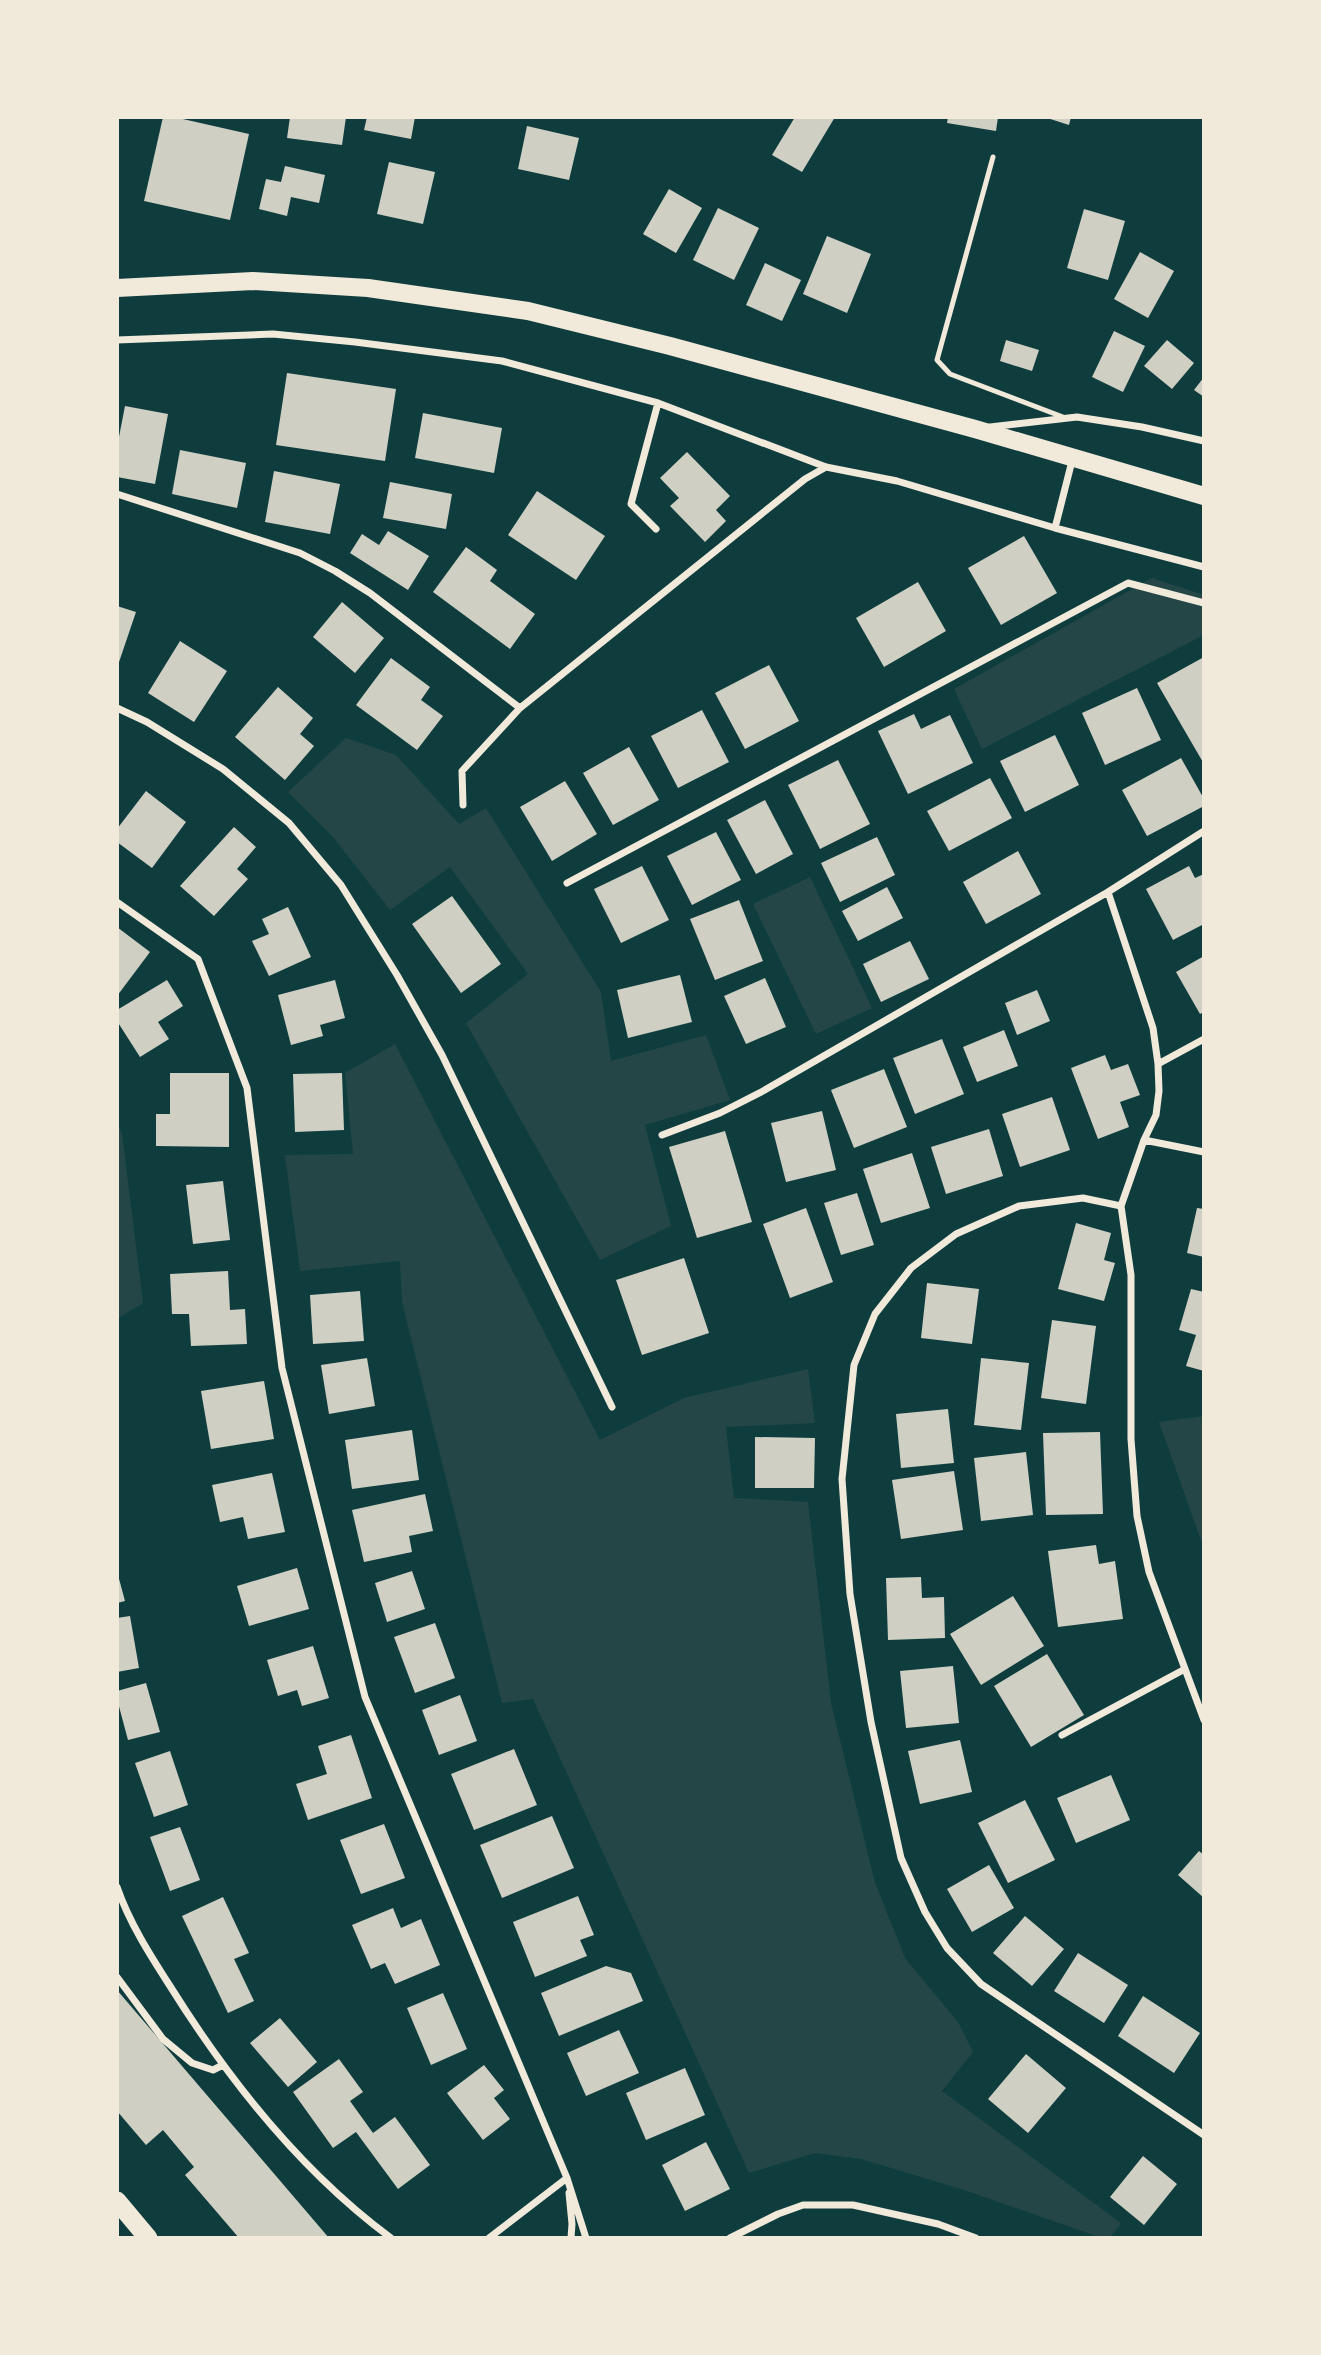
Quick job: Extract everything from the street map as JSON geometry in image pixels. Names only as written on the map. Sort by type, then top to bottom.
[{"type":"highway","points":[[117,2201],[148,2238]]},
{"type":"main road","points":[[117,288],[253,281],[368,288],[527,311],[670,346],[975,429],[1204,496]]},
{"type":"street","points":[[117,340],[273,334],[502,361],[658,403],[827,467],[897,481],[1055,528],[1204,567]]},
{"type":"street","points":[[656,528],[631,505],[658,403]]},
{"type":"street","points":[[975,429],[1077,417],[1142,427],[1204,441]]},
{"type":"street","points":[[1055,528],[1073,456]]},
{"type":"street","points":[[463,805],[462,771],[520,708],[805,479],[827,467]]},
{"type":"street","points":[[117,494],[300,553],[335,571],[370,593],[520,708]]},
{"type":"street","points":[[567,883],[1128,583],[1204,603]]},
{"type":"street","points":[[117,708],[147,722],[223,769],[289,823],[341,885],[397,975],[442,1055],[612,1407]]},
{"type":"street","points":[[662,1135],[720,1113],[763,1091],[1108,892],[1204,831]]},
{"type":"street","points":[[1108,892],[1153,1028],[1158,1064],[1156,1115],[1144,1140],[1121,1206],[1131,1275],[1131,1439],[1137,1516],[1149,1572],[1204,1720]]},
{"type":"street","points":[[117,902],[198,958],[247,1088],[282,1368],[365,1697],[567,2178],[586,2238]]},
{"type":"street","points":[[1158,1064],[1204,1039]]},
{"type":"street","points":[[1144,1140],[1204,1152]]},
{"type":"street","points":[[1121,1206],[1083,1198],[1019,1206],[956,1234],[911,1268],[874,1314],[853,1366],[842,1479],[850,1594],[871,1722],[901,1858],[925,1912],[947,1948],[981,1984],[1204,2135]]},
{"type":"street","points":[[1062,1735],[1185,1669]]},
{"type":"street","points":[[117,1887],[123,1905],[160,1971],[195,2027],[245,2096],[357,2213],[391,2238]]},
{"type":"street","points":[[117,1977],[163,2039],[192,2063],[213,2070],[223,2064]]},
{"type":"street","points":[[489,2238],[567,2178]]},
{"type":"street","points":[[567,2178],[571,2238]]},
{"type":"street","points":[[730,2238],[803,2205],[853,2205],[939,2224],[976,2238]]},
{"type":"lane","points":[[993,157],[937,360],[950,374],[1066,418]]},
{"type":"shaded area","points":[[1152,578],[1204,595],[1204,635],[982,749],[954,689]]},
{"type":"shaded area","points":[[346,738],[396,755],[459,824],[486,808],[601,992],[611,1061],[706,1035],[730,1100],[645,1125],[671,1226],[600,1260],[466,1023],[528,974],[450,867],[390,910],[333,837],[288,792]]},
{"type":"shaded area","points":[[810,877],[872,1008],[816,1034],[753,904]]},
{"type":"shaded area","points":[[395,1044],[600,1440],[684,1398],[808,1369],[815,1423],[726,1427],[734,1498],[808,1502],[831,1703],[875,1883],[905,1958],[958,2022],[973,2052],[942,2091],[1121,2223],[1110,2238],[1102,2238],[961,2189],[861,2159],[815,2153],[749,2173],[533,1699],[502,1703],[402,1302],[400,1261],[300,1271],[285,1155],[353,1154],[345,1073]]},
{"type":"shaded area","points":[[117,1124],[122,1133],[143,1303],[117,1319]]},
{"type":"shaded area","points":[[1204,1416],[1204,1549],[1159,1422]]},
{"type":"building","points":[[163,117],[174,117],[249,134],[230,220],[144,201]]},
{"type":"building","points":[[290,117],[346,117],[342,145],[287,138]]},
{"type":"building","points":[[367,117],[415,117],[411,139],[364,130]]},
{"type":"building","points":[[795,117],[835,117],[802,172],[772,155]]},
{"type":"building","points":[[948,117],[998,117],[996,131],[947,123]]},
{"type":"building","points":[[1044,117],[1071,117],[1069,125]]},
{"type":"building","points":[[527,126],[579,138],[569,180],[518,169]]},
{"type":"building","points":[[389,162],[435,172],[423,224],[377,214]]},
{"type":"building","points":[[285,166],[325,175],[319,203],[291,197],[287,216],[259,209],[266,179],[281,182]]},
{"type":"building","points":[[669,189],[702,208],[676,253],[643,234]]},
{"type":"building","points":[[718,208],[759,228],[734,280],[693,260]]},
{"type":"building","points":[[1084,209],[1125,221],[1108,280],[1067,268]]},
{"type":"building","points":[[827,236],[871,254],[847,313],[803,294]]},
{"type":"building","points":[[1140,252],[1174,271],[1148,318],[1114,299]]},
{"type":"building","points":[[765,263],[801,280],[782,321],[746,305]]},
{"type":"building","points":[[1114,331],[1145,346],[1123,392],[1092,377]]},
{"type":"building","points":[[1006,340],[1039,350],[1032,371],[1000,361]]},
{"type":"building","points":[[1167,340],[1194,363],[1172,389],[1144,366]]},
{"type":"building","points":[[287,373],[396,389],[385,461],[276,445]]},
{"type":"building","points":[[1204,377],[1204,397],[1194,390]]},
{"type":"building","points":[[125,406],[168,414],[155,484],[117,477],[117,447]]},
{"type":"building","points":[[423,413],[502,428],[494,473],[415,458]]},
{"type":"building","points":[[180,450],[246,463],[237,508],[172,494]]},
{"type":"building","points":[[687,452],[730,496],[716,510],[726,521],[705,542],[670,506],[679,498],[660,478]]},
{"type":"building","points":[[274,471],[340,484],[330,534],[265,522]]},
{"type":"building","points":[[390,482],[452,494],[446,529],[383,518]]},
{"type":"building","points":[[537,491],[605,536],[576,580],[508,535]]},
{"type":"building","points":[[388,531],[429,556],[408,590],[350,553],[362,534],[379,545]]},
{"type":"building","points":[[1024,536],[1057,593],[1001,625],[968,568]]},
{"type":"building","points":[[466,547],[497,570],[490,581],[535,614],[510,649],[433,592]]},
{"type":"building","points":[[918,582],[946,631],[884,667],[856,618]]},
{"type":"building","points":[[342,602],[384,638],[355,673],[313,637]]},
{"type":"building","points":[[117,606],[136,612],[118,665],[117,665]]},
{"type":"building","points":[[180,641],[227,671],[194,722],[148,693]]},
{"type":"building","points":[[1204,657],[1204,764],[1157,683]]},
{"type":"building","points":[[391,658],[430,687],[421,700],[443,716],[417,750],[356,705]]},
{"type":"building","points":[[769,665],[799,721],[745,749],[715,693]]},
{"type":"building","points":[[278,687],[313,718],[300,734],[314,746],[285,780],[235,737]]},
{"type":"building","points":[[1137,688],[1161,740],[1105,765],[1082,713]]},
{"type":"building","points":[[702,710],[729,762],[678,788],[651,736]]},
{"type":"building","points":[[914,714],[921,729],[950,715],[973,763],[908,794],[878,731]]},
{"type":"building","points":[[1055,735],[1079,785],[1025,812],[1000,761]]},
{"type":"building","points":[[629,747],[659,800],[613,825],[583,773]]},
{"type":"building","points":[[1181,758],[1204,799],[1204,806],[1147,836],[1122,790]]},
{"type":"building","points":[[838,760],[870,824],[820,849],[788,785]]},
{"type":"building","points":[[990,778],[1012,818],[949,851],[927,811]]},
{"type":"building","points":[[565,781],[597,834],[552,861],[520,807]]},
{"type":"building","points":[[146,791],[186,822],[152,868],[117,842],[117,829]]},
{"type":"building","points":[[765,800],[793,854],[756,874],[727,820]]},
{"type":"building","points":[[234,827],[256,847],[237,869],[248,879],[214,916],[180,886]]},
{"type":"building","points":[[716,832],[741,880],[692,905],[667,856]]},
{"type":"building","points":[[877,837],[895,875],[840,902],[821,863]]},
{"type":"building","points":[[1018,851],[1041,894],[986,924],[963,882]]},
{"type":"building","points":[[642,866],[669,920],[621,943],[594,889]]},
{"type":"building","points":[[1189,866],[1195,878],[1204,874],[1204,924],[1173,940],[1146,889]]},
{"type":"building","points":[[887,887],[903,918],[858,941],[842,911]]},
{"type":"building","points":[[452,896],[501,964],[461,993],[412,924]]},
{"type":"building","points":[[739,900],[763,961],[715,980],[690,919]]},
{"type":"building","points":[[288,907],[311,957],[269,976],[252,941],[269,934],[262,919]]},
{"type":"building","points":[[117,927],[150,952],[117,996]]},
{"type":"building","points":[[910,941],[929,979],[881,1002],[863,964]]},
{"type":"building","points":[[1204,956],[1204,1012],[1200,1014],[1176,972]]},
{"type":"building","points":[[680,975],[692,1022],[628,1038],[617,990]]},
{"type":"building","points":[[765,978],[786,1027],[746,1044],[724,996]]},
{"type":"building","points":[[167,980],[183,1006],[158,1022],[169,1039],[140,1057],[117,1021],[117,1010]]},
{"type":"building","points":[[335,980],[345,1018],[320,1025],[323,1036],[291,1045],[278,995]]},
{"type":"building","points":[[1037,990],[1050,1021],[1017,1035],[1005,1003]]},
{"type":"building","points":[[1004,1030],[1018,1066],[977,1082],[963,1047]]},
{"type":"building","points":[[942,1039],[964,1094],[915,1114],[893,1058]]},
{"type":"building","points":[[1105,1055],[1111,1070],[1128,1064],[1140,1095],[1120,1102],[1129,1127],[1098,1139],[1071,1068]]},
{"type":"building","points":[[884,1069],[907,1127],[854,1148],[831,1090]]},
{"type":"building","points":[[170,1073],[229,1073],[229,1147],[156,1146],[156,1114],[170,1114]]},
{"type":"building","points":[[342,1073],[344,1130],[295,1132],[293,1074]]},
{"type":"building","points":[[1052,1097],[1070,1150],[1020,1167],[1002,1114]]},
{"type":"building","points":[[822,1111],[836,1170],[786,1182],[771,1123]]},
{"type":"building","points":[[989,1129],[1003,1176],[946,1194],[931,1147]]},
{"type":"building","points":[[725,1131],[752,1222],[697,1238],[669,1147]]},
{"type":"building","points":[[912,1153],[930,1208],[881,1223],[863,1169]]},
{"type":"building","points":[[223,1181],[230,1240],[193,1244],[186,1185]]},
{"type":"building","points":[[857,1193],[874,1245],[841,1255],[824,1203]]},
{"type":"building","points":[[806,1208],[833,1282],[790,1298],[763,1224]]},
{"type":"building","points":[[1197,1208],[1204,1209],[1204,1257],[1187,1253]]},
{"type":"building","points":[[1076,1223],[1111,1233],[1104,1260],[1115,1263],[1104,1301],[1058,1289]]},
{"type":"building","points":[[684,1258],[709,1333],[642,1355],[616,1280]]},
{"type":"building","points":[[228,1271],[230,1310],[245,1309],[247,1344],[191,1346],[189,1314],[172,1314],[170,1274]]},
{"type":"building","points":[[927,1283],[979,1289],[972,1344],[921,1338]]},
{"type":"building","points":[[1191,1289],[1204,1292],[1204,1371],[1186,1366],[1196,1335],[1179,1330]]},
{"type":"building","points":[[360,1291],[364,1341],[313,1344],[310,1295]]},
{"type":"building","points":[[1052,1320],[1096,1326],[1086,1404],[1041,1398]]},
{"type":"building","points":[[367,1358],[375,1406],[329,1414],[321,1365]]},
{"type":"building","points":[[981,1358],[1029,1363],[1021,1430],[974,1425]]},
{"type":"building","points":[[264,1381],[274,1439],[211,1449],[201,1391]]},
{"type":"building","points":[[948,1409],[954,1463],[901,1468],[896,1414]]},
{"type":"building","points":[[412,1430],[419,1480],[352,1489],[345,1440]]},
{"type":"building","points":[[1100,1432],[1103,1514],[1046,1515],[1043,1433]]},
{"type":"building","points":[[755,1437],[815,1438],[814,1488],[755,1488]]},
{"type":"building","points":[[1026,1452],[1033,1515],[981,1521],[974,1458]]},
{"type":"building","points":[[954,1471],[963,1530],[901,1539],[892,1480]]},
{"type":"building","points":[[272,1473],[285,1532],[248,1539],[243,1517],[220,1522],[212,1485]]},
{"type":"building","points":[[425,1494],[433,1531],[409,1536],[412,1552],[364,1562],[352,1510]]},
{"type":"building","points":[[1096,1545],[1099,1564],[1115,1561],[1123,1619],[1058,1627],[1048,1551]]},
{"type":"building","points":[[297,1568],[309,1609],[249,1626],[237,1586]]},
{"type":"building","points":[[412,1571],[425,1609],[387,1622],[375,1583]]},
{"type":"building","points":[[117,1576],[125,1601],[117,1603]]},
{"type":"building","points":[[921,1577],[922,1598],[944,1597],[945,1638],[888,1640],[886,1578]]},
{"type":"building","points":[[1013,1596],[1044,1646],[981,1685],[950,1634]]},
{"type":"building","points":[[130,1616],[139,1668],[117,1672],[117,1618]]},
{"type":"building","points":[[435,1623],[455,1678],[415,1693],[394,1637]]},
{"type":"building","points":[[313,1646],[329,1698],[302,1706],[297,1690],[278,1696],[267,1660]]},
{"type":"building","points":[[1047,1654],[1084,1715],[1031,1747],[994,1686]]},
{"type":"building","points":[[953,1666],[959,1723],[906,1728],[900,1671]]},
{"type":"building","points":[[146,1683],[160,1732],[128,1740],[117,1691]]},
{"type":"building","points":[[460,1695],[477,1741],[439,1755],[422,1710]]},
{"type":"building","points":[[351,1735],[372,1798],[308,1820],[296,1784],[327,1774],[318,1746]]},
{"type":"building","points":[[960,1740],[972,1792],[920,1804],[908,1751]]},
{"type":"building","points":[[514,1749],[537,1805],[474,1830],[451,1774]]},
{"type":"building","points":[[170,1751],[188,1805],[154,1817],[135,1763]]},
{"type":"building","points":[[1111,1775],[1130,1820],[1076,1843],[1057,1798]]},
{"type":"building","points":[[1025,1800],[1055,1860],[1008,1883],[978,1823]]},
{"type":"building","points":[[552,1816],[574,1868],[502,1898],[480,1845]]},
{"type":"building","points":[[384,1824],[405,1878],[361,1894],[340,1840]]},
{"type":"building","points":[[180,1827],[200,1880],[170,1891],[150,1837]]},
{"type":"building","points":[[1199,1851],[1204,1855],[1204,1898],[1178,1875]]},
{"type":"building","points":[[989,1865],[1014,1908],[972,1932],[947,1889]]},
{"type":"building","points":[[578,1896],[594,1935],[580,1940],[587,1956],[535,1977],[513,1922]]},
{"type":"building","points":[[223,1897],[249,1953],[234,1959],[254,2001],[228,2013],[182,1916]]},
{"type":"building","points":[[393,1908],[401,1928],[421,1919],[440,1965],[395,1984],[385,1963],[371,1969],[352,1925]]},
{"type":"building","points":[[1025,1916],[1064,1949],[1032,1986],[993,1953]]},
{"type":"building","points":[[1078,1953],[1128,1985],[1104,2023],[1054,1991]]},
{"type":"building","points":[[606,1966],[631,1973],[643,2001],[559,2036],[541,1993]]},
{"type":"building","points":[[117,1990],[329,2238],[239,2238],[185,2175],[194,2167],[163,2130],[146,2145],[117,2111]]},
{"type":"building","points":[[443,1993],[467,2049],[431,2065],[407,2008]]},
{"type":"building","points":[[1143,1996],[1200,2033],[1174,2073],[1118,2036]]},
{"type":"building","points":[[280,2018],[317,2062],[288,2087],[250,2043]]},
{"type":"building","points":[[619,2030],[639,2073],[586,2096],[567,2053]]},
{"type":"building","points":[[1026,2054],[1066,2088],[1028,2133],[988,2099]]},
{"type":"building","points":[[339,2059],[363,2092],[350,2101],[373,2133],[395,2117],[430,2165],[398,2189],[356,2132],[333,2148],[293,2092]]},
{"type":"building","points":[[484,2065],[504,2090],[494,2098],[510,2119],[483,2140],[447,2093]]},
{"type":"building","points":[[685,2068],[705,2115],[646,2140],[626,2093]]},
{"type":"building","points":[[706,2142],[730,2189],[685,2211],[662,2165]]},
{"type":"building","points":[[1143,2156],[1177,2184],[1144,2225],[1110,2197]]}]
